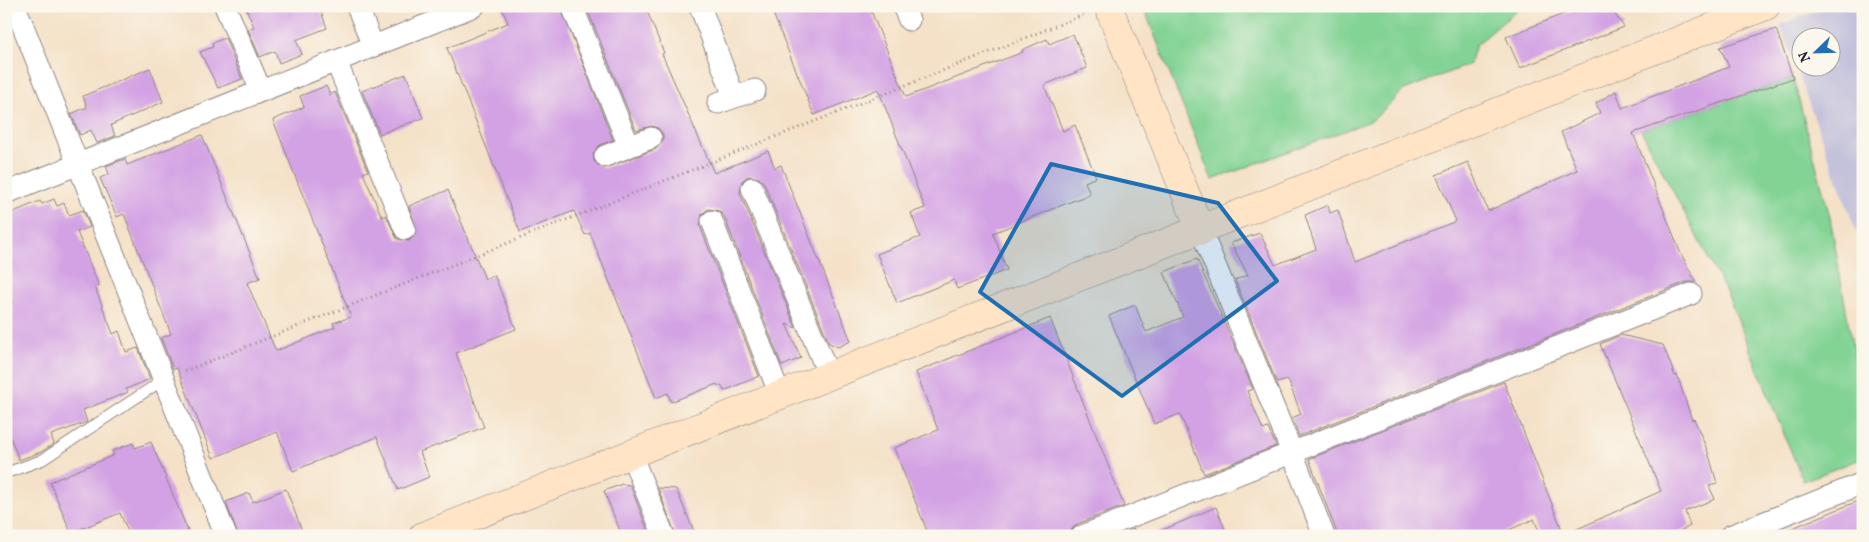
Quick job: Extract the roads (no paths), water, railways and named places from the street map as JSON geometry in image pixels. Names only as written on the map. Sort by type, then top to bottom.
[{"type":"street","points":[[15,6],[226,536]]},
{"type":"street","points":[[225,6],[261,91]]},
{"type":"street","points":[[357,6],[373,46]]},
{"type":"street","points":[[572,6],[629,146]]},
{"type":"street","points":[[700,6],[726,100],[755,90]]},
{"type":"street","points":[[423,536],[1201,231],[1766,6]]},
{"type":"street","points":[[6,193],[461,9]]},
{"type":"street","points":[[1097,10],[1201,231],[1292,452],[1324,536]]},
{"type":"street","points":[[336,61],[386,204],[405,229]]},
{"type":"street","points":[[605,156],[651,138]]},
{"type":"street","points":[[752,188],[829,376]]},
{"type":"street","points":[[712,222],[780,395]]},
{"type":"street","points":[[1082,536],[1691,294]]},
{"type":"street","points":[[631,454],[664,536]]},
{"type":"street","points":[[1730,536],[1753,531],[1863,483]]},
{"type":"lane","points":[[6,473],[42,460],[163,380]]}]
